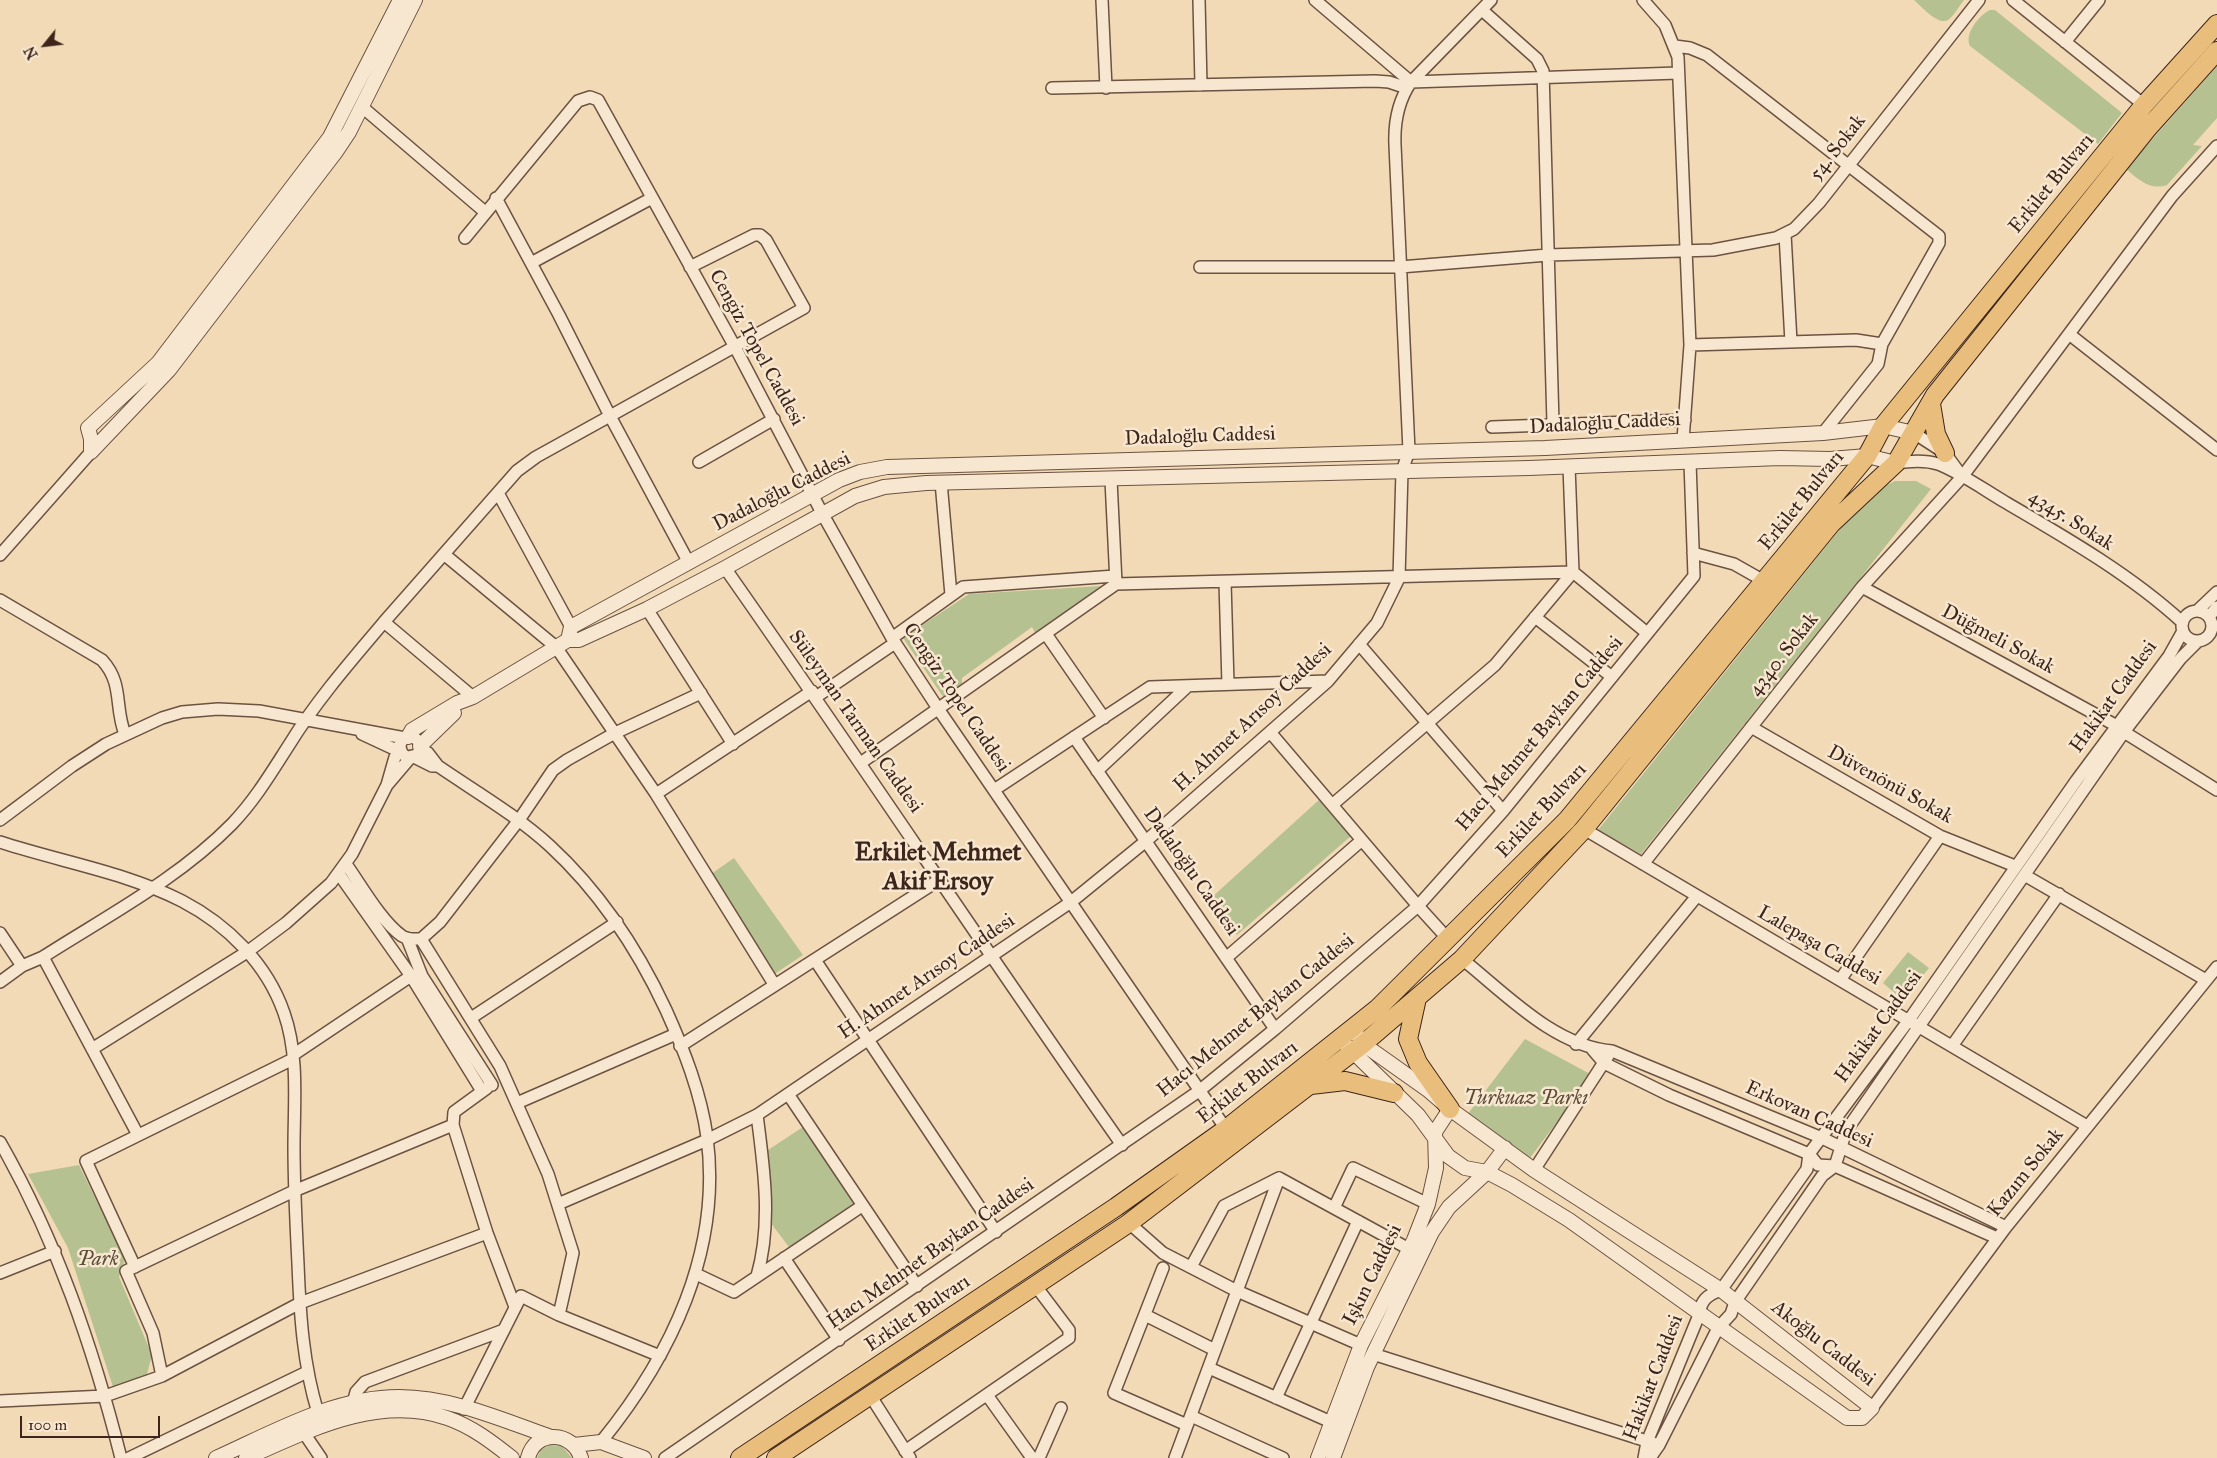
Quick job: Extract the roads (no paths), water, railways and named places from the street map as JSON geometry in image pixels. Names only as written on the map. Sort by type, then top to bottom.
[{"type":"main road","name":"Erkilet Bulvarı","points":[[740,1458],[1116,1207],[1226,1128],[1378,1008],[1567,820],[1867,456],[1883,426],[2144,105],[2217,24]]},
{"type":"main road","name":"Erkilet Bulvarı","points":[[776,1458],[1130,1223],[1357,1049],[1462,959],[1584,829],[1831,524],[1896,463],[1935,395],[2148,128],[2217,51]]},
{"type":"main road","points":[[1931,404],[1936,434],[1945,453]]},
{"type":"main road","points":[[1417,998],[1408,1039],[1418,1063],[1450,1109]]},
{"type":"main road","points":[[1310,1085],[1345,1081],[1394,1093]]},
{"type":"street","points":[[91,452],[91,439],[88,428],[158,364],[330,137],[400,0]]},
{"type":"street","points":[[0,555],[91,452],[169,370],[335,153],[361,106],[414,0]]},
{"type":"street","points":[[1102,0],[1106,88]]},
{"type":"street","points":[[1199,0],[1201,85]]},
{"type":"street","points":[[1315,0],[1409,86]]},
{"type":"street","points":[[1409,452],[1395,134],[1398,109],[1409,86],[1491,0]]},
{"type":"street","points":[[1643,0],[1665,25],[1675,46],[1678,73],[1690,345],[1683,440]]},
{"type":"street","name":"54. Sokak","points":[[1200,267],[1400,267],[1548,255],[1713,250],[1768,241],[1785,234],[1810,214],[1979,0]]},
{"type":"street","points":[[2013,0],[2144,105]]},
{"type":"street","points":[[2065,42],[2099,0]]},
{"type":"street","points":[[1482,10],[1537,59],[1543,71],[1553,423]]},
{"type":"street","points":[[1675,46],[1690,48],[1707,55],[1939,236],[1939,243],[1882,344],[1878,364],[1823,432]]},
{"type":"street","points":[[1052,88],[1382,81],[1409,86],[1543,78],[1678,73]]},
{"type":"street","name":"Cengiz Topel Caddesi","points":[[465,238],[496,198],[578,101],[590,97],[600,103],[736,347],[822,513],[894,640],[939,710],[1226,1128]]},
{"type":"street","points":[[361,106],[485,212]]},
{"type":"street","name":"4340. Sokak","points":[[1643,864],[1862,587],[1962,477],[2172,196],[2217,146]]},
{"type":"street","points":[[496,198],[689,563]]},
{"type":"street","points":[[531,263],[652,198]]},
{"type":"street","points":[[1785,234],[1791,342]]},
{"type":"street","points":[[0,982],[22,966],[43,957],[152,887],[200,853],[241,814],[271,777],[289,744],[336,680],[384,622],[517,471],[536,457],[804,308],[766,240],[760,235],[754,235],[690,267]]},
{"type":"street","points":[[2069,334],[2217,450]]},
{"type":"street","points":[[1690,345],[1856,340],[1882,344]]},
{"type":"street","points":[[700,462],[774,419]]},
{"type":"street","points":[[1492,427],[1553,423],[1685,420]]},
{"type":"street","name":"Dadaloğlu Caddesi","points":[[410,748],[470,699],[565,638],[689,563],[850,475],[887,467],[1545,448],[1823,432],[1883,426],[1914,433]]},
{"type":"street","name":"4345. Sokak","points":[[1914,433],[1945,453],[1962,477]]},
{"type":"street","name":"H. Ahmet Arısoy Caddesi","points":[[558,1204],[707,1140],[757,1115],[1071,902],[1146,841],[1328,681],[1377,623],[1399,578],[1402,471],[1409,452]]},
{"type":"street","name":"Dadaloğlu Caddesi","points":[[565,638],[579,640],[647,609],[855,496],[884,487],[941,482],[1111,480],[1780,458],[1830,459],[1867,456],[1896,463]]},
{"type":"street","name":"4345. Sokak","points":[[1896,463],[1911,461],[1937,464],[2044,524],[2158,600],[2182,627]]},
{"type":"street","name":"Hacı Mehmet Baykan Caddesi","points":[[665,1458],[1199,1091],[1275,1029],[1418,906],[1503,811],[1694,576],[1690,462]]},
{"type":"street","points":[[1332,805],[1427,725],[1494,665],[1573,572],[1569,466]]},
{"type":"street","points":[[1111,480],[1116,580]]},
{"type":"street","points":[[941,482],[951,595]]},
{"type":"street","points":[[498,493],[565,638],[615,733],[656,794],[774,984]]},
{"type":"street","points":[[1693,553],[1734,564],[1764,581]]},
{"type":"street","points":[[445,555],[565,638]]},
{"type":"street","name":"Süleyman Tarman Caddesi","points":[[725,568],[862,762],[990,956],[1122,1145]]},
{"type":"street","points":[[656,794],[814,694],[894,640],[963,587],[1116,580],[1225,582],[1573,572],[1648,633]]},
{"type":"street","points":[[862,762],[1046,634],[1116,580]]},
{"type":"street","points":[[1225,582],[1228,684]]},
{"type":"street","name":"Düğmeli Sokak","points":[[1862,587],[2121,729],[2217,790]]},
{"type":"street","points":[[2217,592],[2194,612],[2182,627],[2188,639],[2207,641],[2212,631],[2212,621],[2217,607]]},
{"type":"street","points":[[0,600],[102,660],[110,670],[117,685],[121,720],[125,734]]},
{"type":"street","name":"4345. Sokak","points":[[2158,600],[2194,612]]},
{"type":"street","points":[[647,609],[733,744]]},
{"type":"street","points":[[2194,612],[2212,621]]},
{"type":"street","points":[[1534,617],[1612,677]]},
{"type":"street","points":[[384,622],[470,699]]},
{"type":"street","name":"Hakikat Caddesi","points":[[1644,1458],[1647,1442],[1699,1315],[1700,1304],[1707,1295],[1720,1290],[1807,1169],[1808,1154],[1914,1023],[2026,876],[2169,656],[2182,627]]},
{"type":"street","points":[[1046,634],[1104,718]]},
{"type":"street","name":"Hakikat Caddesi","points":[[1650,1458],[1659,1445],[1718,1328],[1731,1314],[1735,1302],[1822,1176],[1835,1166],[1846,1131],[2015,866],[2121,729],[2181,658],[2207,641]]},
{"type":"street","points":[[1359,644],[1503,811]]},
{"type":"street","points":[[994,790],[1150,687],[1328,681]]},
{"type":"street","points":[[1097,771],[1188,686]]},
{"type":"street","points":[[346,864],[383,915],[402,936],[421,939],[440,922],[519,820],[553,770],[615,733],[700,693]]},
{"type":"street","points":[[0,820],[72,766],[125,734],[172,715],[202,710],[241,709],[308,719],[356,730],[386,746],[410,748],[432,766],[438,766],[519,820],[570,866],[617,922],[646,969],[676,1034],[699,1102],[707,1140],[709,1176],[707,1220],[696,1274],[677,1324],[636,1395],[601,1442]]},
{"type":"street","name":"Düvenönü Sokak","points":[[1751,727],[1940,836],[2015,866]]},
{"type":"street","points":[[1270,732],[1448,939]]},
{"type":"street","name":"Dadaloğlu Caddesi","points":[[1074,738],[1275,1029]]},
{"type":"street","points":[[92,1048],[247,952],[292,917],[339,874],[387,785],[396,757],[410,748]]},
{"type":"street","name":"Lalepaşa Caddesi","points":[[1584,829],[2087,1126]]},
{"type":"street","points":[[1840,980],[1940,836]]},
{"type":"street","points":[[1226,958],[1362,840]]},
{"type":"street","points":[[0,842],[152,887],[183,902],[231,935],[265,974],[280,1000],[289,1029],[293,1057],[294,1191],[300,1303],[307,1372],[318,1413]]},
{"type":"street","points":[[339,874],[411,976],[482,1091]]},
{"type":"street","points":[[2026,876],[2206,980]]},
{"type":"street","points":[[680,1046],[939,880]]},
{"type":"street","points":[[1952,1046],[2059,894]]},
{"type":"street","points":[[1576,1044],[1697,896]]},
{"type":"street","points":[[470,1018],[617,922]]},
{"type":"street","points":[[0,933],[22,966]]},
{"type":"street","points":[[407,938],[422,976],[492,1085]]},
{"type":"street","points":[[421,939],[505,1077],[548,1174],[573,1253],[559,1315]]},
{"type":"street","points":[[43,957],[138,1135]]},
{"type":"street","name":"Erkovan Caddesi","points":[[1462,959],[1551,1030],[1576,1044],[1592,1049],[1612,1051],[1822,1138],[1840,1149],[2006,1227]]},
{"type":"street","points":[[815,960],[869,1038],[996,1232]]},
{"type":"street","name":"Kazım Sokak","points":[[1872,1408],[1997,1238],[2217,967]]},
{"type":"street","points":[[135,1267],[86,1161],[293,1057],[411,976]]},
{"type":"street","name":"Akoğlu Caddesi","points":[[1347,1032],[1357,1049],[1394,1093],[1418,1115],[1448,1156],[1465,1168],[1486,1172],[1569,1220],[1699,1315],[1847,1418],[1862,1418],[1872,1408],[1720,1290],[1534,1170],[1450,1109],[1428,1090],[1357,1049]]},
{"type":"street","points":[[517,1103],[676,1034]]},
{"type":"street","name":"Erkovan Caddesi","points":[[1592,1049],[1604,1063],[1669,1095],[1808,1154],[1818,1165],[1835,1166],[1997,1238]]},
{"type":"street","points":[[1534,1170],[1612,1051]]},
{"type":"street","points":[[505,1077],[454,1112],[453,1125],[487,1233],[516,1307]]},
{"type":"street","points":[[788,1094],[917,1286]]},
{"type":"street","name":"Işkın Caddesi","points":[[1318,1458],[1361,1346],[1409,1249],[1428,1204],[1436,1168],[1434,1138],[1437,1126],[1450,1109]]},
{"type":"street","points":[[757,1115],[764,1181],[765,1226],[763,1249],[757,1276]]},
{"type":"street","points":[[162,1376],[153,1333],[126,1271],[294,1191],[453,1125]]},
{"type":"street","name":"Işkın Caddesi","points":[[1333,1458],[1373,1354],[1438,1222],[1456,1200],[1486,1172],[1505,1148]]},
{"type":"street","points":[[2,1149],[56,1251],[105,1396],[121,1458]]},
{"type":"street","points":[[1334,1208],[1354,1168],[1428,1204]]},
{"type":"street","points":[[1191,1267],[1224,1206],[1279,1178]]},
{"type":"street","points":[[1279,1178],[1409,1249]]},
{"type":"street","points":[[1175,1458],[1279,1178]]},
{"type":"street","points":[[696,1274],[734,1292],[862,1206]]},
{"type":"street","points":[[1276,1398],[1358,1221]]},
{"type":"street","points":[[1130,1223],[1163,1253],[1237,1290],[1361,1346]]},
{"type":"street","points":[[0,1401],[105,1396],[162,1376],[300,1303],[487,1233]]},
{"type":"street","points":[[0,1273],[56,1251]]},
{"type":"street","points":[[784,1258],[839,1340]]},
{"type":"street","points":[[1163,1268],[1114,1393],[1189,1420],[1269,1455],[1283,1458]]},
{"type":"street","points":[[870,1395],[908,1454],[986,1395],[1069,1338],[1068,1330],[1035,1285]]},
{"type":"street","points":[[464,1409],[521,1296],[559,1315],[660,1356]]},
{"type":"street","points":[[1145,1315],[1215,1350]]},
{"type":"street","points":[[353,1402],[356,1392],[365,1382],[504,1330]]},
{"type":"street","points":[[1373,1354],[1659,1445]]},
{"type":"street","points":[[1209,1368],[1331,1422]]},
{"type":"street","points":[[129,1458],[307,1372]]},
{"type":"street","points":[[986,1395],[1032,1458]]},
{"type":"street","points":[[216,1458],[318,1413],[353,1402],[386,1398],[407,1398],[464,1409],[551,1437],[562,1437],[574,1444],[581,1458]]},
{"type":"street","points":[[1039,1458],[1061,1408]]},
{"type":"street","points":[[246,1458],[304,1433],[370,1413],[391,1411],[427,1413],[447,1418],[471,1429],[512,1458]]},
{"type":"street","points":[[304,1433],[321,1458]]},
{"type":"street","points":[[528,1458],[535,1445],[551,1437]]},
{"type":"street","points":[[574,1444],[601,1442],[644,1458]]},
{"type":"district","name":"Erkilet Mehmet Akif Ersoy","points":[[938,868]]},
{"type":"park label","name":"Turkuaz Parkı","points":[[1526,1099]]},
{"type":"park label","name":"Park","points":[[98,1260]]}]
